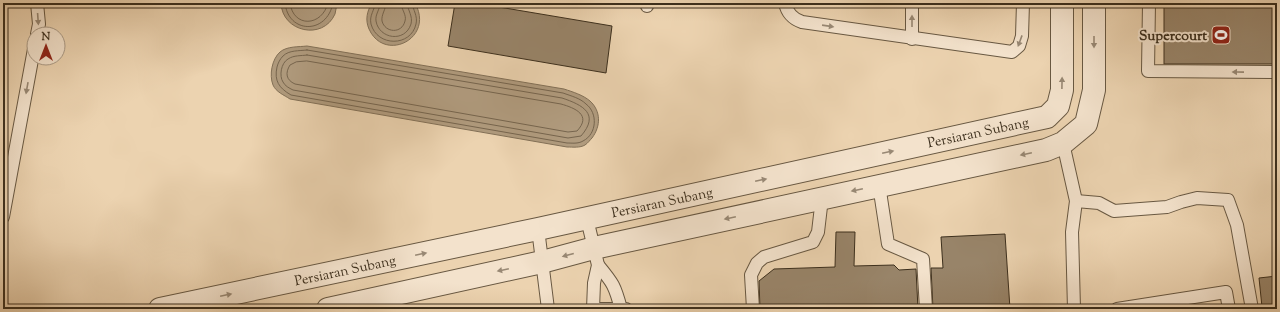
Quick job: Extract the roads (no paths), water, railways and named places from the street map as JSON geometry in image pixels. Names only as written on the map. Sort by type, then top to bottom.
[{"type":"street","name":"Persiaran Subang","points":[[160,309],[586,219],[1047,117],[1058,106],[1062,90],[1062,3]]},
{"type":"street","points":[[328,309],[542,262],[596,256],[822,198],[1046,150],[1063,143],[1086,124],[1094,90],[1094,3]]},
{"type":"lane","points":[[36,3],[39,26]]},
{"type":"lane","points":[[785,3],[786,9],[792,16],[796,20],[802,22],[912,39],[1012,52],[1019,46],[1022,36],[1022,3]]},
{"type":"lane","points":[[912,3],[912,39]]},
{"type":"lane","points":[[1149,3],[1148,71],[1277,72]]},
{"type":"lane","points":[[3,217],[31,66]]},
{"type":"lane","points":[[1063,143],[1076,201],[1072,232],[1074,309]]},
{"type":"lane","points":[[879,185],[888,244],[923,259],[926,309]]},
{"type":"lane","points":[[753,309],[751,275],[757,264],[764,257],[813,242],[818,232],[822,198]]},
{"type":"lane","points":[[1076,201],[1099,203],[1114,211],[1167,208],[1181,202],[1197,198],[1228,200],[1237,225],[1252,309]]},
{"type":"lane","points":[[586,219],[596,256],[616,289],[621,309]]},
{"type":"lane","points":[[538,229],[548,309]]},
{"type":"lane","points":[[596,256],[593,309],[626,309]]},
{"type":"lane","points":[[1117,309],[1226,292],[1229,309]]},
{"type":"water","points":[[281,3],[337,4],[335,14],[322,28],[304,30],[288,21],[283,13]]},
{"type":"water","points":[[372,3],[415,3],[419,16],[418,27],[413,36],[405,42],[395,45],[385,44],[376,39],[369,29],[367,22],[368,12]]},
{"type":"water","points":[[307,46],[564,89],[584,97],[594,105],[598,114],[597,129],[592,138],[585,145],[579,147],[567,147],[290,99],[278,91],[273,85],[271,77],[273,63],[277,55],[283,50]]},
{"type":"place","name":"Supercourt","points":[[1221,35]]}]
